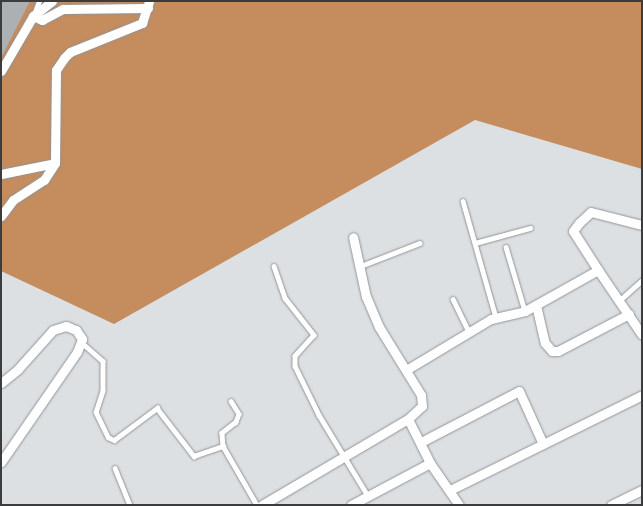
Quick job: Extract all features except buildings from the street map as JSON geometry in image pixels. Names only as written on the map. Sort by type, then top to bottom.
[{"type":"street","points":[[1,71],[33,16],[52,1]]},
{"type":"street","points":[[1,216],[12,200],[44,180],[55,163],[58,141],[55,88],[60,64],[70,52],[142,22],[148,4],[63,9],[42,20],[33,16]]},
{"type":"street","points":[[1,174],[55,163]]},
{"type":"street","points":[[642,225],[591,212],[573,230],[642,335]]},
{"type":"street","points":[[262,505],[408,419],[422,406],[421,395],[380,327],[366,297],[353,237]]},
{"type":"street","points":[[406,370],[469,332],[496,318],[536,306],[598,270]]},
{"type":"street","points":[[536,306],[545,343],[552,351],[558,351],[629,314]]},
{"type":"street","points":[[1,382],[54,330],[66,326],[76,330],[82,339],[1,462]]},
{"type":"street","points":[[421,442],[519,391],[543,444]]},
{"type":"street","points":[[450,490],[642,395]]},
{"type":"street","points":[[408,419],[421,442],[430,464],[459,505]]},
{"type":"street","points":[[351,505],[430,464]]},
{"type":"street","points":[[611,505],[642,490]]},
{"type":"lane","points":[[33,16],[38,1]]},
{"type":"lane","points":[[463,201],[496,318]]},
{"type":"lane","points":[[475,243],[530,228]]},
{"type":"lane","points":[[358,267],[420,243]]},
{"type":"lane","points":[[506,247],[524,311]]},
{"type":"lane","points":[[274,266],[286,298],[314,334],[295,356],[294,366],[368,496]]},
{"type":"lane","points":[[620,300],[642,280]]},
{"type":"lane","points":[[453,299],[469,332]]},
{"type":"lane","points":[[81,342],[104,361],[103,391],[96,405],[108,438],[114,440],[156,408],[194,456],[223,446]]},
{"type":"lane","points":[[231,401],[238,414],[236,422],[222,433],[223,446],[258,505]]},
{"type":"lane","points":[[115,468],[130,505]]},
{"type":"shaded area","points":[[1,1],[642,1],[642,169],[475,120],[114,324],[1,271]]}]
